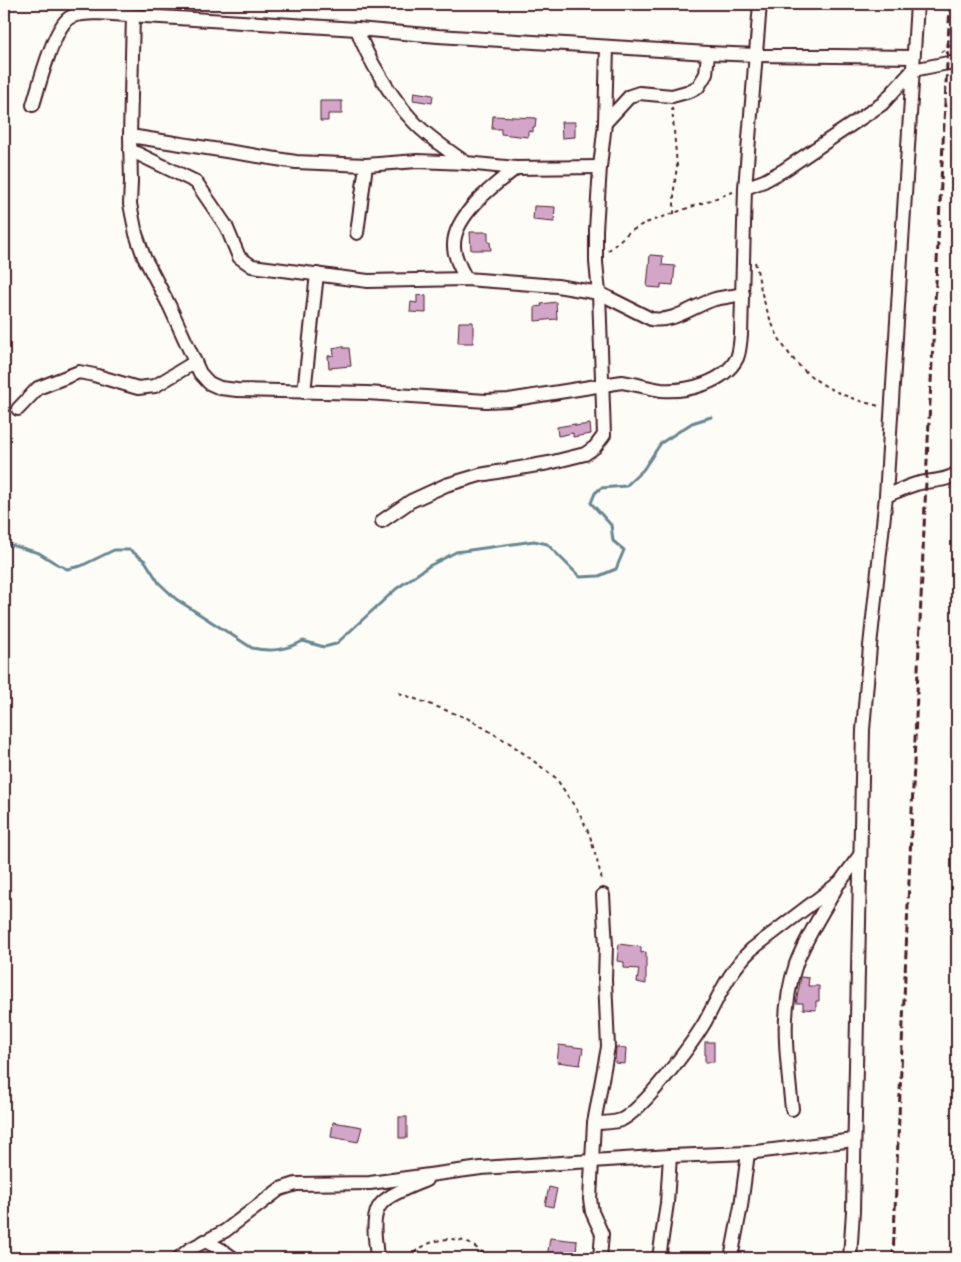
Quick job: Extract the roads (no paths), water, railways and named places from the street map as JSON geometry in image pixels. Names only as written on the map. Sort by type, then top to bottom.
[{"type":"street","points":[[133,16],[130,204],[140,247],[200,372],[209,383],[220,388],[251,391],[367,393],[486,401],[509,400],[622,382],[662,390],[684,388],[702,384],[723,375],[736,359],[739,351],[743,294],[745,188],[760,4]]},
{"type":"street","points":[[850,1258],[864,721],[877,572],[886,496],[917,4]]},
{"type":"street","points":[[33,105],[53,44],[61,27],[69,18],[80,14],[96,13],[708,53],[913,57]]},
{"type":"street","points":[[357,29],[366,52],[389,89],[413,121],[466,163]]},
{"type":"street","points":[[382,521],[411,501],[446,485],[480,475],[550,463],[585,454],[595,447],[604,435],[599,293],[596,262],[600,166],[605,124],[607,47]]},
{"type":"street","points":[[605,124],[630,96],[639,93],[672,96],[698,87],[706,74],[708,53]]},
{"type":"street","points":[[745,188],[764,181],[790,166],[882,104],[913,70],[948,63],[957,64]]},
{"type":"street","points":[[130,136],[296,162],[366,165],[417,161],[516,168],[600,166]]},
{"type":"street","points":[[130,150],[196,182],[226,226],[239,257],[244,262],[259,267],[368,281],[466,279],[557,286],[599,293],[651,319],[660,320],[668,319],[715,300],[743,294]]},
{"type":"street","points":[[357,233],[366,165]]},
{"type":"street","points":[[466,279],[454,249],[454,238],[458,227],[480,198],[516,168]]},
{"type":"street","points":[[304,392],[317,274]]},
{"type":"street","points":[[18,409],[38,388],[79,372],[138,388],[155,386],[195,362]]},
{"type":"street","points":[[886,496],[919,483],[946,479],[957,473]]},
{"type":"street","points":[[792,1109],[784,1031],[790,984],[802,950],[840,882],[860,855]]},
{"type":"street","points":[[594,1123],[605,1123],[622,1119],[643,1102],[693,1040],[727,979],[739,962],[752,949],[840,882]]},
{"type":"street","points":[[600,1258],[602,1234],[592,1212],[590,1199],[594,1123],[608,1047],[603,896]]},
{"type":"street","points":[[179,1258],[190,1249],[225,1231],[280,1189],[296,1184],[370,1184],[481,1168],[748,1153],[854,1140]]},
{"type":"street","points":[[731,1258],[741,1206],[748,1153]]},
{"type":"street","points":[[659,1258],[668,1204],[670,1156]]},
{"type":"street","points":[[377,1258],[375,1224],[381,1204],[393,1195],[438,1174]]},
{"type":"street","points":[[205,1242],[233,1258]]},
{"type":"waterway","points":[[4,543],[39,553],[67,569],[81,566],[114,550],[130,550],[145,561],[159,583],[176,599],[252,648],[278,649],[303,641],[324,647],[336,644],[396,589],[429,566],[456,552],[534,541],[547,544],[580,577],[599,576],[616,569],[624,550],[613,541],[611,525],[591,503],[595,493],[601,488],[626,486],[643,470],[661,443],[692,423],[711,417]]},
{"type":"railway","points":[[893,1258],[926,481],[950,4]]}]
